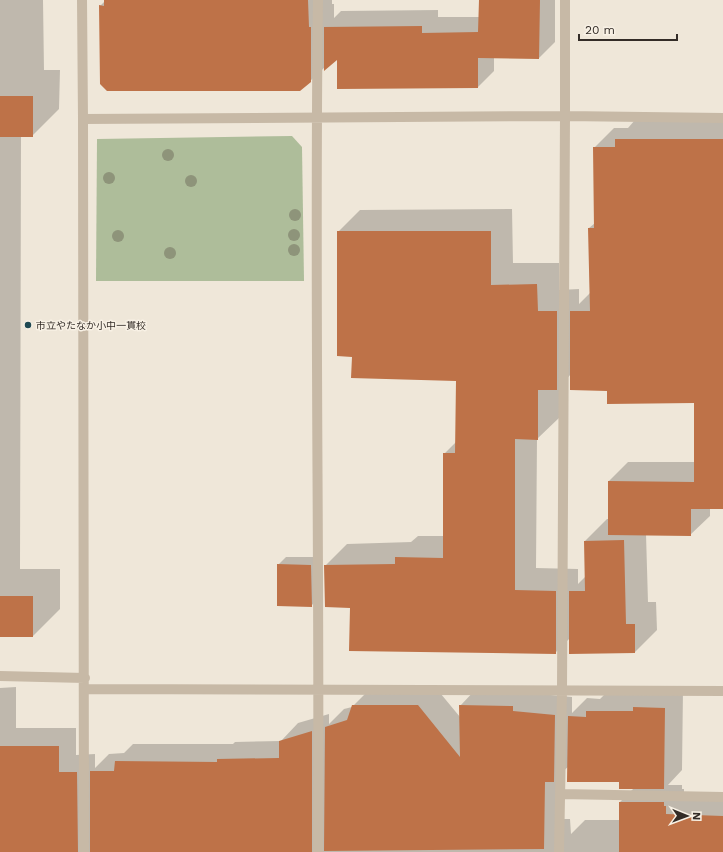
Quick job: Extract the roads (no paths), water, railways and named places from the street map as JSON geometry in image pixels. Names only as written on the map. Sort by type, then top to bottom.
[{"type":"street","points":[[82,0],[85,678],[84,852]]},
{"type":"street","points":[[318,0],[316,117],[319,689],[318,852]]},
{"type":"street","points":[[559,852],[562,690],[565,0]]},
{"type":"street","points":[[83,119],[565,116],[723,118]]},
{"type":"street","points":[[0,676],[85,678]]},
{"type":"street","points":[[84,689],[723,691]]},
{"type":"street","points":[[560,794],[723,797]]},
{"type":"place","name":"市立やたなか小中一貫校","points":[[28,325]]}]
